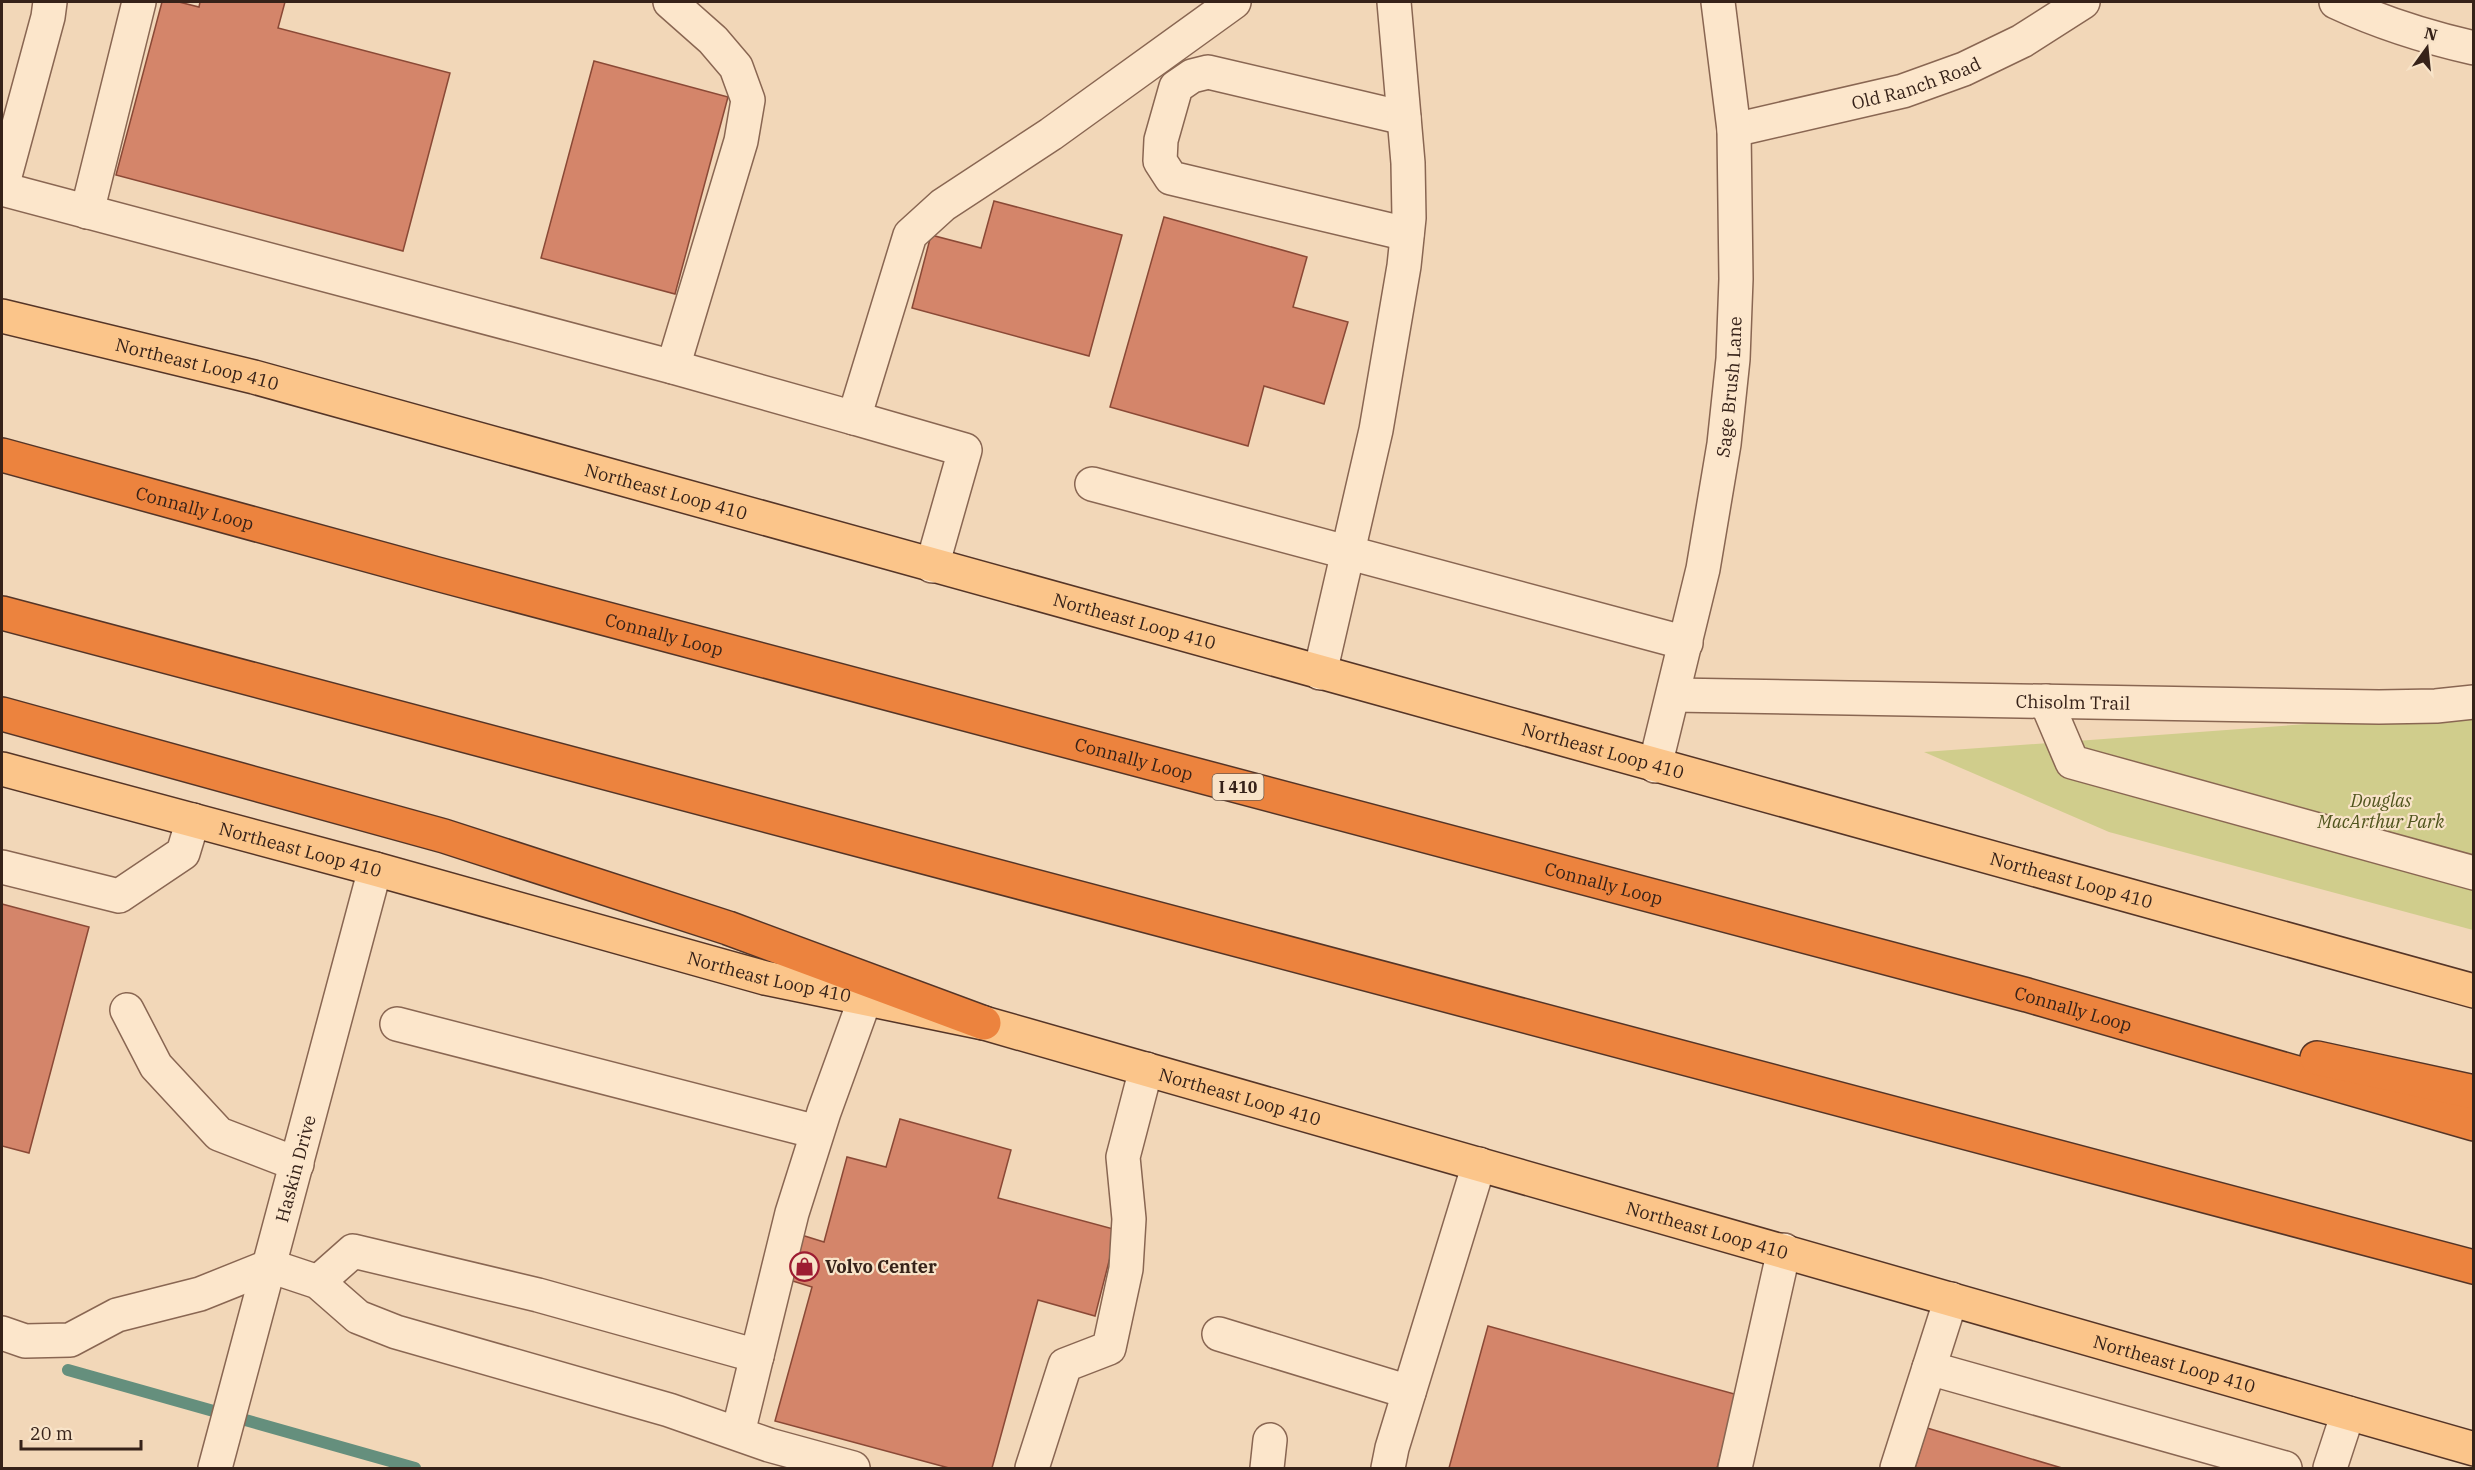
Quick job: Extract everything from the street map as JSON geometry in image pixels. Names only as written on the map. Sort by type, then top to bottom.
[{"type":"highway","name":"Connally Loop","points":[[2,455],[437,574],[2026,995],[2474,1124]]},
{"type":"highway","points":[[2,613],[2474,1267]]},
{"type":"highway","points":[[2,714],[444,836],[728,928],[984,1023]]},
{"type":"highway","points":[[2026,995],[2474,1092]]},
{"type":"main road","name":"Northeast Loop 410","points":[[2,316],[254,377],[2474,991]]},
{"type":"main road","name":"Northeast Loop 410","points":[[2,769],[375,869],[765,978],[984,1023],[2474,1449]]},
{"type":"street","points":[[50,2],[2,188],[673,367],[965,450],[932,566]]},
{"type":"street","points":[[87,212],[139,2]]},
{"type":"street","points":[[670,2],[713,40],[736,67],[748,100],[741,141],[673,367]]},
{"type":"street","points":[[854,418],[910,234],[943,205],[1051,134],[1234,2]]},
{"type":"street","points":[[1320,673],[1376,430],[1407,234],[1408,163],[1394,2]]},
{"type":"street","name":"Sage Brush Lane","points":[[1655,766],[1703,569],[1720,467],[1733,359],[1736,279],[1734,130],[1718,2]]},
{"type":"street","name":"Old Ranch Road","points":[[1734,130],[1903,91],[1964,69],[2022,42],[2083,2]]},
{"type":"street","points":[[2336,2],[2368,17],[2429,38],[2474,48]]},
{"type":"street","points":[[1404,118],[1208,72],[1192,76],[1176,87],[1161,140],[1160,161],[1171,178],[1407,234]]},
{"type":"street","points":[[1092,484],[1686,643]]},
{"type":"street","name":"Chisolm Trail","points":[[1673,695],[2379,707],[2436,706],[2474,702]]},
{"type":"street","points":[[2046,701],[2072,762],[2474,873]]},
{"type":"street","points":[[2,867],[119,896],[183,853],[193,820]]},
{"type":"street","name":"Haskin Drive","points":[[215,1468],[375,869]]},
{"type":"street","points":[[738,1434],[788,1230],[817,1131],[865,999]]},
{"type":"street","points":[[127,1010],[156,1066],[219,1134],[297,1164]]},
{"type":"street","points":[[397,1024],[817,1131]]},
{"type":"street","points":[[1032,1468],[1065,1365],[1109,1348],[1126,1259],[1129,1219],[1123,1157],[1146,1069]]},
{"type":"street","points":[[1388,1468],[1479,1164]]},
{"type":"street","points":[[318,1282],[353,1251],[538,1295],[757,1356]]},
{"type":"street","points":[[1735,1468],[1784,1251]]},
{"type":"street","points":[[2,1333],[25,1341],[70,1340],[117,1315],[200,1293],[270,1266],[318,1282],[358,1317],[396,1332],[669,1410],[738,1434],[852,1468]]},
{"type":"street","points":[[1897,1468],[1951,1299]]},
{"type":"street","points":[[1219,1334],[1409,1392]]},
{"type":"street","points":[[1929,1368],[2285,1468]]},
{"type":"street","points":[[2330,1468],[2348,1413]]},
{"type":"green space","name":"Douglas MacArthur Park","points":[[2473,712],[2473,930],[2109,832],[1924,752]]},
{"type":"building","points":[[162,2],[179,2],[199,7],[200,2],[285,2],[278,28],[450,73],[403,251],[116,175]]},
{"type":"building","points":[[594,61],[728,97],[675,294],[541,258]]},
{"type":"building","points":[[994,201],[1122,235],[1089,356],[912,308],[931,235],[981,248]]},
{"type":"building","points":[[1164,217],[1307,257],[1293,307],[1348,322],[1324,404],[1264,386],[1248,446],[1110,407]]},
{"type":"building","points":[[2,904],[89,927],[29,1153],[2,1146]]},
{"type":"building","points":[[900,1119],[1011,1150],[998,1198],[1117,1230],[1095,1316],[1038,1300],[992,1468],[949,1468],[775,1421],[812,1287],[783,1278],[795,1233],[824,1242],[847,1157],[886,1167]]},
{"type":"building","points":[[1488,1326],[1738,1395],[1717,1468],[1449,1468]]},
{"type":"building","points":[[1927,1428],[2062,1468],[1915,1468]]},
{"type":"waterway","points":[[68,1370],[415,1468]]},
{"type":"place","name":"Volvo Center","points":[[804,1266]]}]
